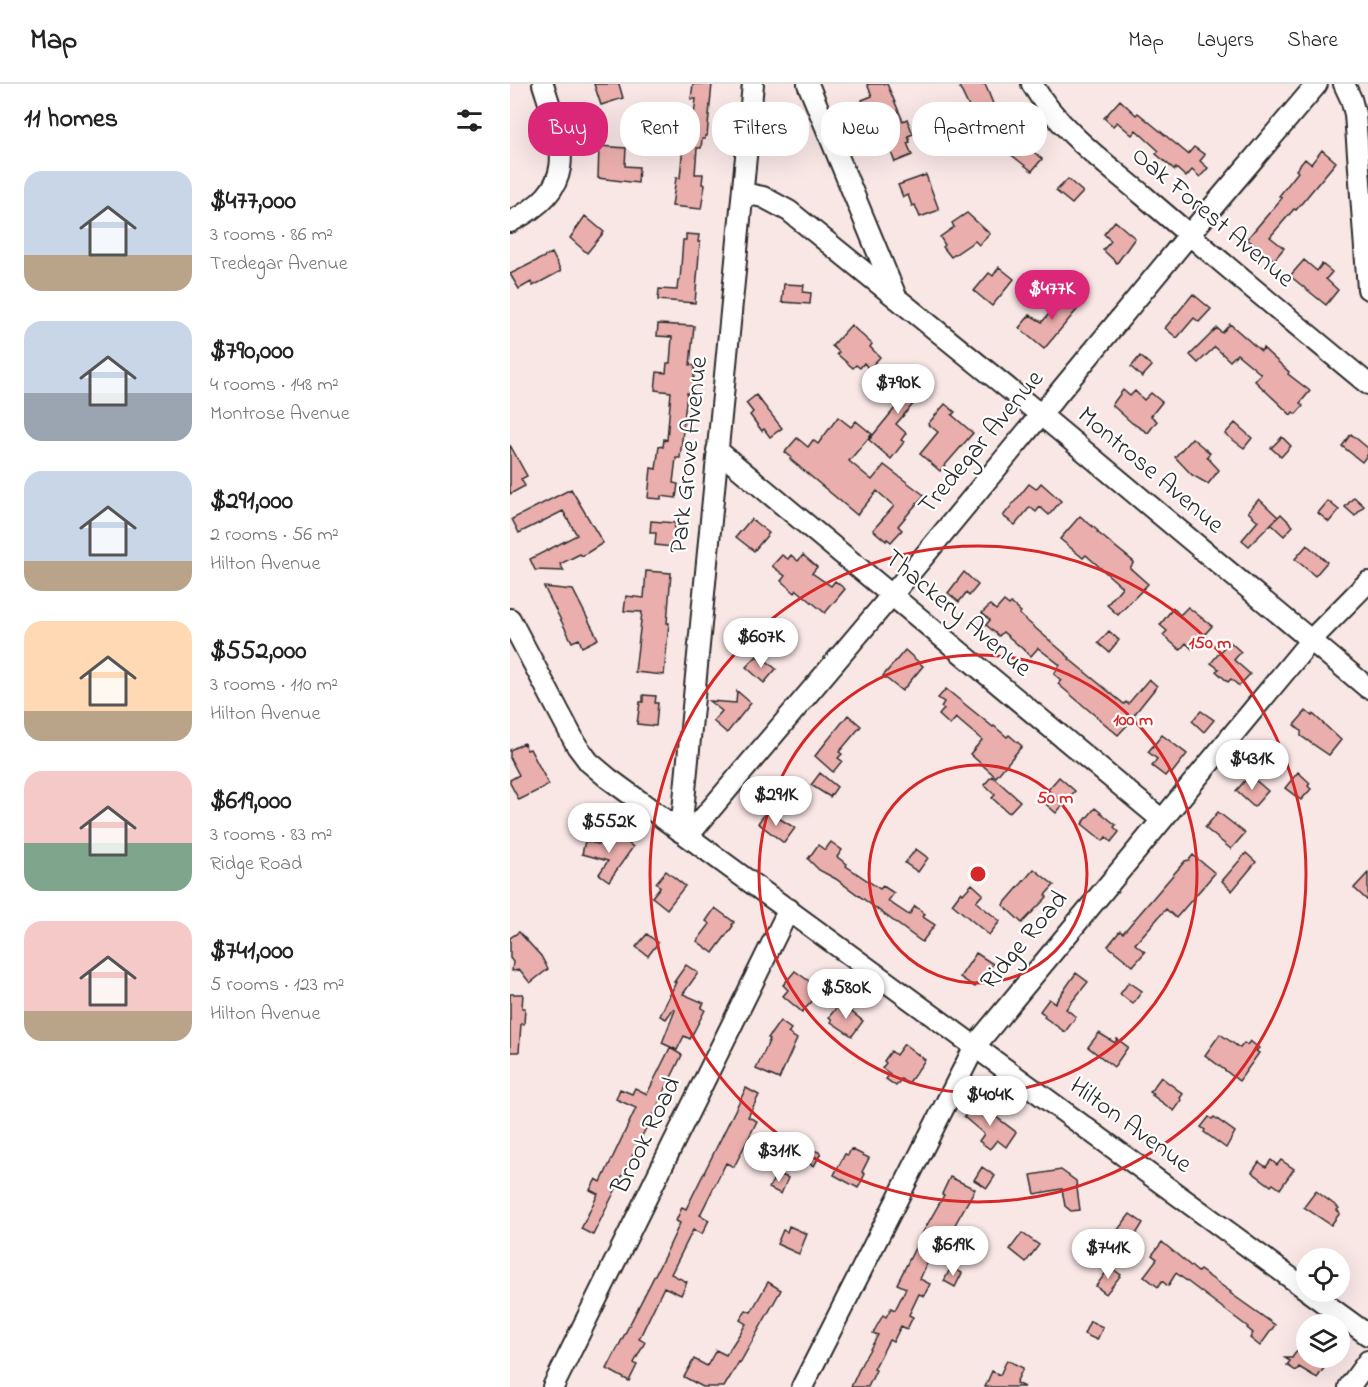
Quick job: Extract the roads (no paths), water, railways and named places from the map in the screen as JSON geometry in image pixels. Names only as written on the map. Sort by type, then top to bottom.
[{"type":"street","points":[[510,222],[540,203],[551,192],[558,179],[561,163],[559,145],[543,84]]},
{"type":"street","name":"Park Grove Avenue","points":[[685,834],[717,450],[753,84]]},
{"type":"street","name":"Montrose Avenue","points":[[808,84],[896,296]]},
{"type":"street","name":"Oak Forest Avenue","points":[[1032,84],[1056,120],[1189,235],[1368,384]]},
{"type":"street","name":"Tredegar Avenue","points":[[685,834],[891,595],[1317,84]]},
{"type":"street","points":[[1344,84],[1355,114],[1368,289]]},
{"type":"street","name":"Montrose Avenue","points":[[743,193],[763,197],[789,211],[1041,415],[1368,688]]},
{"type":"street","name":"Thackery Avenue","points":[[717,450],[1162,820]]},
{"type":"street","name":"Ridge Road","points":[[802,1387],[975,1046],[1311,640],[1368,582]]},
{"type":"street","name":"Hilton Avenue","points":[[512,628],[577,746],[608,778],[1296,1281]]},
{"type":"street","name":"Brook Road","points":[[553,1387],[789,909]]},
{"type":"street","name":"Hilton Avenue","points":[[1324,1302],[1368,1335]]},
{"type":"street","points":[[1349,1387],[1368,1361]]}]
